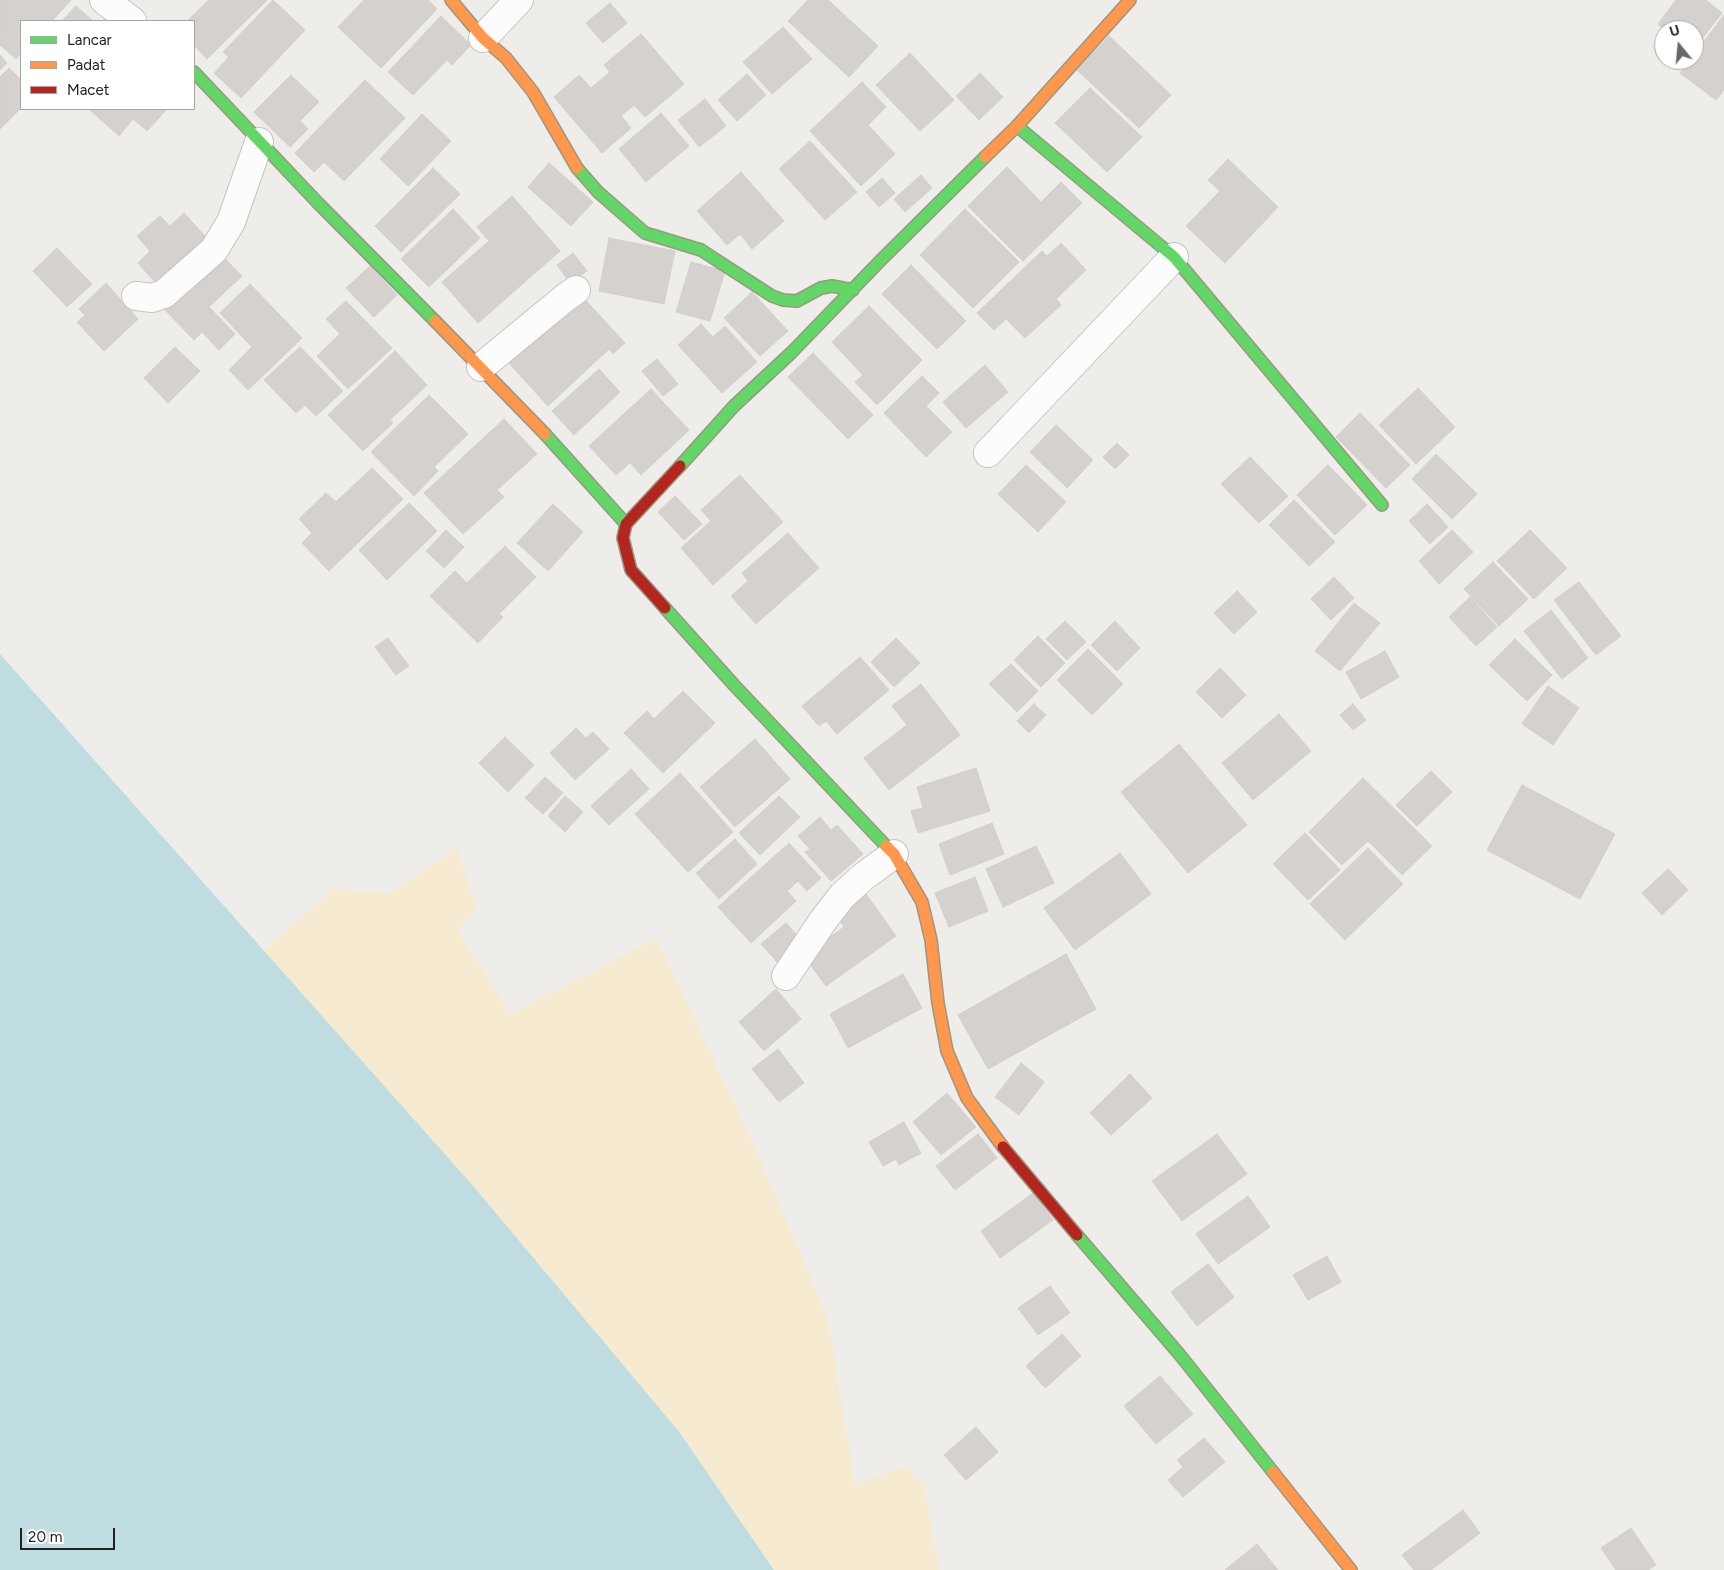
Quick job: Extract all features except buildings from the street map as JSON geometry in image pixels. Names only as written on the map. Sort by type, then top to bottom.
[{"type":"street","points":[[104,0],[131,20]]},
{"type":"street","points":[[451,0],[483,38],[506,58],[533,92],[581,173],[598,192],[646,233],[702,250],[772,296],[783,300],[797,301],[821,288],[832,286],[853,290]]},
{"type":"street","points":[[483,38],[519,0]]},
{"type":"street","points":[[1130,0],[1017,126],[881,260],[791,353],[734,406],[626,524],[624,538],[626,555],[631,570],[734,684],[894,854],[922,902],[931,940],[946,1051],[967,1098],[1000,1143],[1180,1355],[1351,1570]]},
{"type":"street","points":[[195,73],[259,142],[481,367],[566,456],[626,524]]},
{"type":"street","points":[[1017,126],[1174,257],[1382,505]]},
{"type":"street","points":[[136,296],[152,298],[164,294],[214,250],[231,222],[259,142]]},
{"type":"street","points":[[988,453],[1174,257]]},
{"type":"street","points":[[481,367],[576,290]]},
{"type":"street","points":[[786,976],[842,896],[863,877],[894,854]]},
{"type":"sand","points":[[457,848],[476,909],[457,930],[510,1014],[657,938],[761,1161],[828,1319],[855,1485],[903,1466],[924,1486],[939,1570],[774,1570],[680,1433],[475,1188],[264,951],[333,889],[389,893]]},
{"type":"water","points":[[0,654],[475,1188],[680,1433],[774,1570],[0,1570]]},
{"type":"traffic: fast","points":[[195,73],[317,202],[435,321]]},
{"type":"traffic: fast","points":[[1017,126],[1174,257],[1382,505]]},
{"type":"traffic: fast","points":[[680,466],[734,406],[791,353],[985,157]]},
{"type":"traffic: fast","points":[[577,168],[598,192],[645,233],[701,250],[772,296],[783,300],[797,301],[821,288],[832,286],[853,290]]},
{"type":"traffic: fast","points":[[545,434],[626,524]]},
{"type":"traffic: fast","points":[[665,608],[734,685],[886,846]]},
{"type":"traffic: fast","points":[[1077,1235],[1180,1355],[1273,1472]]},
{"type":"traffic: slow","points":[[451,0],[483,38],[506,58],[533,92],[577,168]]},
{"type":"traffic: slow","points":[[985,157],[1017,126],[1130,0]]},
{"type":"traffic: slow","points":[[435,321],[545,434]]},
{"type":"traffic: slow","points":[[886,846],[894,854],[922,902],[931,940],[938,1003],[947,1051],[967,1098],[1003,1147]]},
{"type":"traffic: slow","points":[[1273,1472],[1351,1570]]},
{"type":"traffic: jam","points":[[665,608],[631,570],[623,538],[626,524],[680,466]]},
{"type":"traffic: jam","points":[[1003,1147],[1077,1235]]}]
